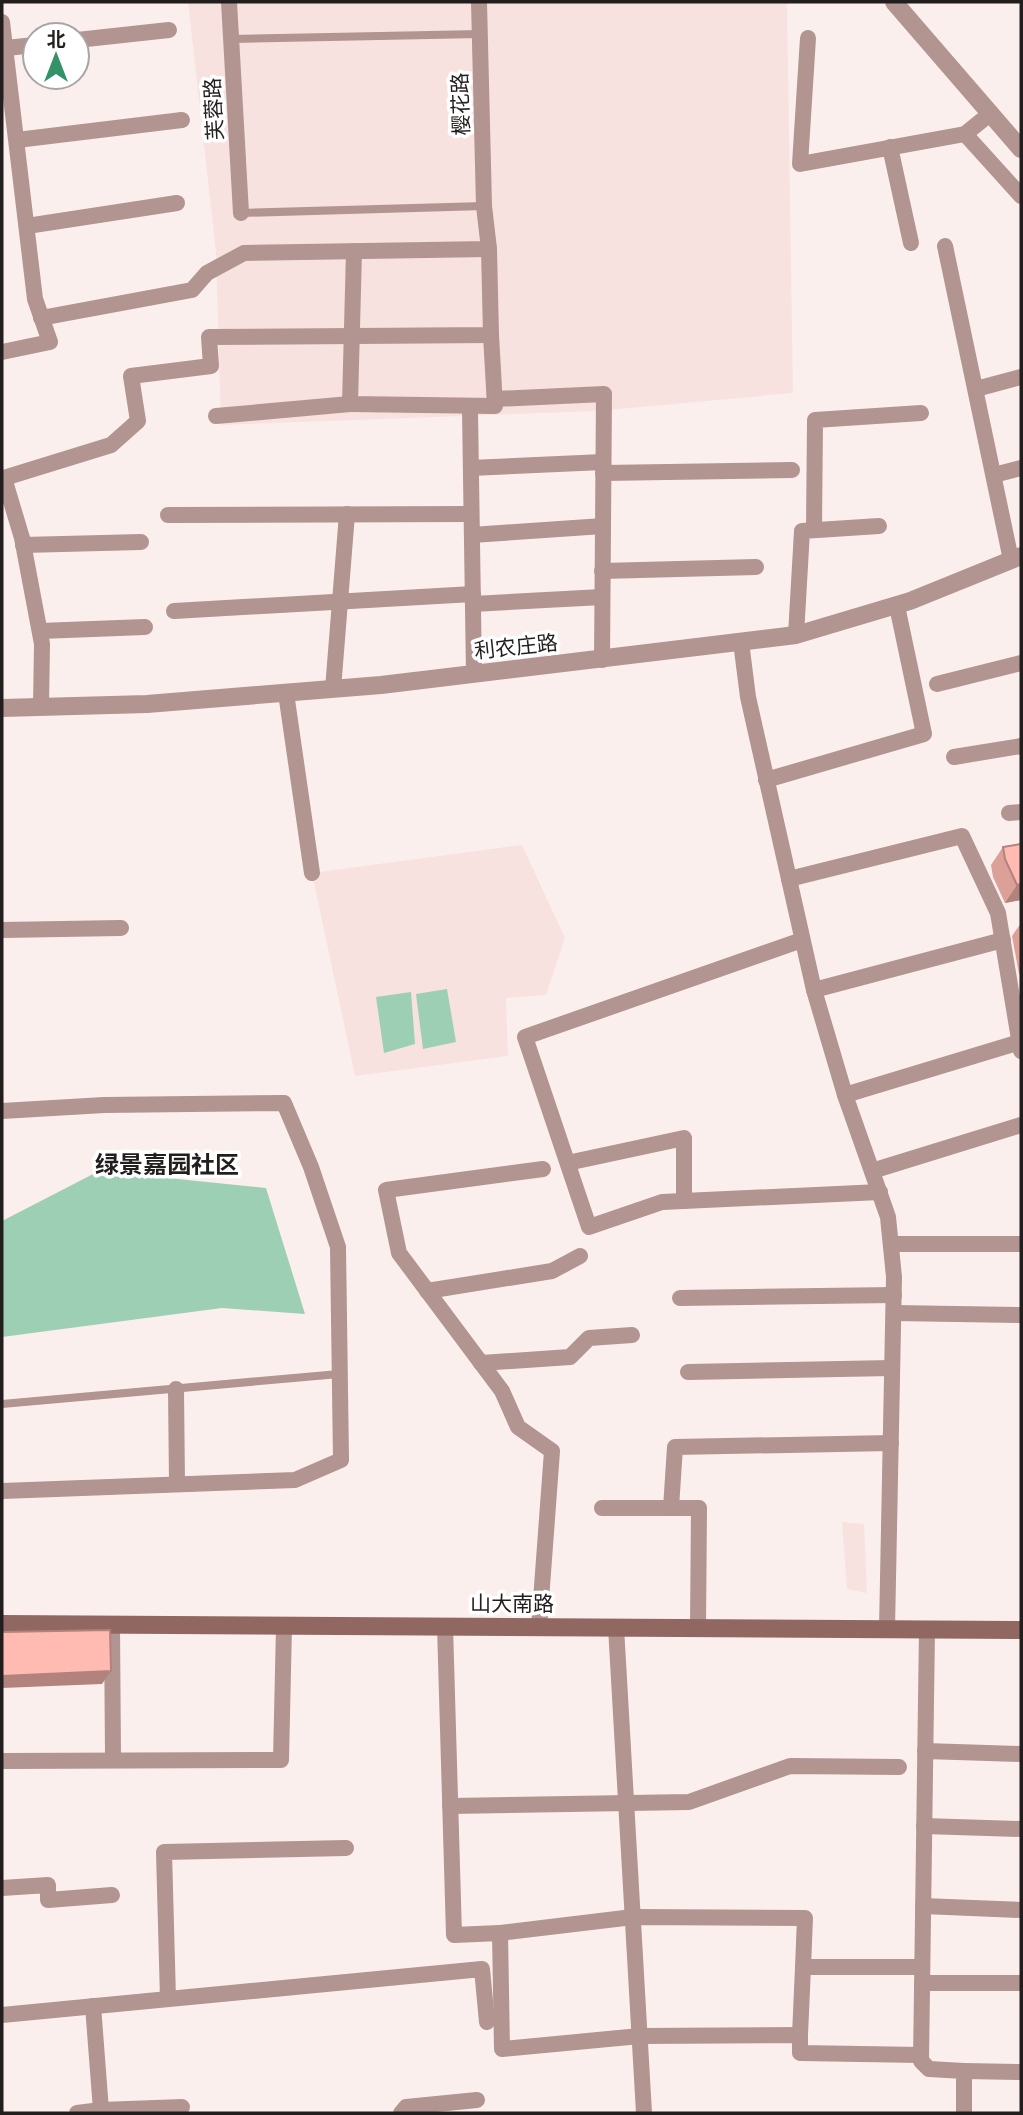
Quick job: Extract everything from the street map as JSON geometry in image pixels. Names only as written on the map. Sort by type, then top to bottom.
[{"type":"main road","name":"山大南路","points":[[2,1624],[1021,1630]]},
{"type":"street","name":"芙蓉路","points":[[229,2],[241,213]]},
{"type":"street","name":"樱花路","points":[[479,2],[485,206],[495,400]]},
{"type":"street","points":[[894,2],[1021,149]]},
{"type":"street","points":[[2,22],[12,146],[27,226],[35,299],[50,342],[2,352]]},
{"type":"street","points":[[91,38],[169,30]]},
{"type":"street","points":[[808,38],[800,164],[965,134],[991,113]]},
{"type":"street","points":[[6,48],[21,46]]},
{"type":"street","points":[[12,146],[182,120]]},
{"type":"street","points":[[965,134],[1021,196]]},
{"type":"street","points":[[890,147],[911,243]]},
{"type":"street","points":[[27,226],[177,203]]},
{"type":"street","points":[[945,246],[993,475],[1016,555]]},
{"type":"street","points":[[41,318],[192,290],[207,273],[244,253],[489,249]]},
{"type":"street","points":[[350,404],[354,251]]},
{"type":"street","points":[[41,707],[40,631],[23,545],[4,478],[111,445],[138,421],[131,376],[211,366],[209,337],[491,335]]},
{"type":"street","points":[[976,389],[1021,377]]},
{"type":"street","points":[[216,416],[350,404],[495,406],[495,400],[604,394],[602,660]]},
{"type":"street","points":[[470,410],[474,674]]},
{"type":"street","points":[[814,530],[815,420],[921,412]]},
{"type":"street","points":[[471,468],[792,470]]},
{"type":"street","points":[[993,475],[1021,468]]},
{"type":"street","points":[[333,689],[347,514]]},
{"type":"street","points":[[168,515],[471,514]]},
{"type":"street","points":[[472,535],[603,526]]},
{"type":"street","points":[[796,635],[802,531],[879,526]]},
{"type":"street","points":[[23,545],[141,542]]},
{"type":"street","name":"利农庄路","points":[[2,708],[147,704],[333,689],[602,660],[796,635],[897,606],[1016,555]]},
{"type":"street","points":[[603,571],[756,567]]},
{"type":"street","points":[[174,611],[340,602],[602,597]]},
{"type":"street","points":[[766,780],[924,734],[897,606]]},
{"type":"street","points":[[40,631],[145,627]]},
{"type":"street","points":[[741,642],[748,697],[814,990],[845,1095],[888,1217],[894,1313],[887,1629]]},
{"type":"street","points":[[937,684],[1021,663]]},
{"type":"street","points":[[286,693],[312,873]]},
{"type":"street","points":[[954,757],[1021,746]]},
{"type":"street","points":[[789,879],[962,836],[998,913],[1021,1047],[845,1095]]},
{"type":"street","points":[[2,930],[121,928]]},
{"type":"street","points":[[802,940],[525,1037],[589,1227],[662,1202],[880,1192]]},
{"type":"street","points":[[814,990],[1003,940]]},
{"type":"street","points":[[2,1111],[104,1105],[284,1103],[311,1167],[338,1247],[341,1460],[295,1480],[2,1491]]},
{"type":"street","points":[[872,1171],[1021,1125]]},
{"type":"street","points":[[572,1162],[684,1138],[684,1201]]},
{"type":"street","points":[[540,1627],[552,1451],[518,1427],[502,1391],[399,1253],[386,1190],[543,1169]]},
{"type":"street","points":[[891,1244],[1021,1244]]},
{"type":"street","points":[[427,1291],[552,1271],[580,1255]]},
{"type":"street","points":[[680,1298],[894,1294]]},
{"type":"street","points":[[894,1313],[1021,1315]]},
{"type":"street","points":[[481,1363],[570,1357],[589,1338],[632,1335]]},
{"type":"street","points":[[688,1372],[892,1368]]},
{"type":"street","points":[[176,1389],[177,1484]]},
{"type":"street","points":[[671,1508],[675,1447],[891,1443]]},
{"type":"street","points":[[603,1508],[699,1508],[698,1628]]},
{"type":"street","points":[[112,1625],[113,1759]]},
{"type":"street","points":[[2,1761],[281,1760],[284,1626]]},
{"type":"street","points":[[445,1626],[454,1935],[500,1933],[633,1917],[805,1918],[800,2053],[921,2055]]},
{"type":"street","points":[[616,1627],[644,2113]]},
{"type":"street","points":[[927,1629],[921,2061],[929,2069],[1021,2072]]},
{"type":"street","points":[[925,1751],[1021,1754]]},
{"type":"street","points":[[450,1806],[689,1802],[790,1766],[899,1767]]},
{"type":"street","points":[[924,1826],[1021,1829]]},
{"type":"street","points":[[167,1999],[164,1852],[346,1848]]},
{"type":"street","points":[[2,1888],[48,1885],[48,1900],[112,1895]]},
{"type":"street","points":[[923,1906],[1021,1910]]},
{"type":"street","points":[[500,1933],[502,2049],[640,2036],[800,2035]]},
{"type":"street","points":[[803,1966],[1021,1983]]},
{"type":"street","points":[[2,2015],[482,1969],[487,2022]]},
{"type":"street","points":[[93,2006],[101,2110]]},
{"type":"street","points":[[964,2071],[964,2113]]},
{"type":"street","points":[[401,2113],[406,2107],[477,2100]]},
{"type":"street","points":[[76,2113],[182,2107]]},
{"type":"lane","points":[[231,39],[480,34]]},
{"type":"lane","points":[[241,213],[485,206]]},
{"type":"lane","points":[[2,1404],[339,1374]]},
{"type":"shaded area","points":[[188,2],[787,2],[793,393],[598,411],[221,425],[216,253]]},
{"type":"shaded area","points":[[522,845],[565,938],[546,995],[506,998],[508,1056],[355,1076],[312,873]]},
{"type":"shaded area","points":[[842,1522],[864,1524],[867,1593],[847,1589]]},
{"type":"green space","points":[[447,989],[456,1042],[423,1049],[416,994]]},
{"type":"green space","points":[[411,992],[415,1044],[384,1053],[376,997]]},
{"type":"green space","points":[[99,1171],[266,1188],[305,1314],[222,1308],[2,1337],[2,1221]]},
{"type":"building","points":[[1021,844],[1021,884],[1017,885],[1005,859],[1003,847]]},
{"type":"building","points":[[110,1630],[111,1671],[2,1676],[2,1632]]},
{"type":"district","name":"绿景嘉园社区","points":[[167,1165]]}]
